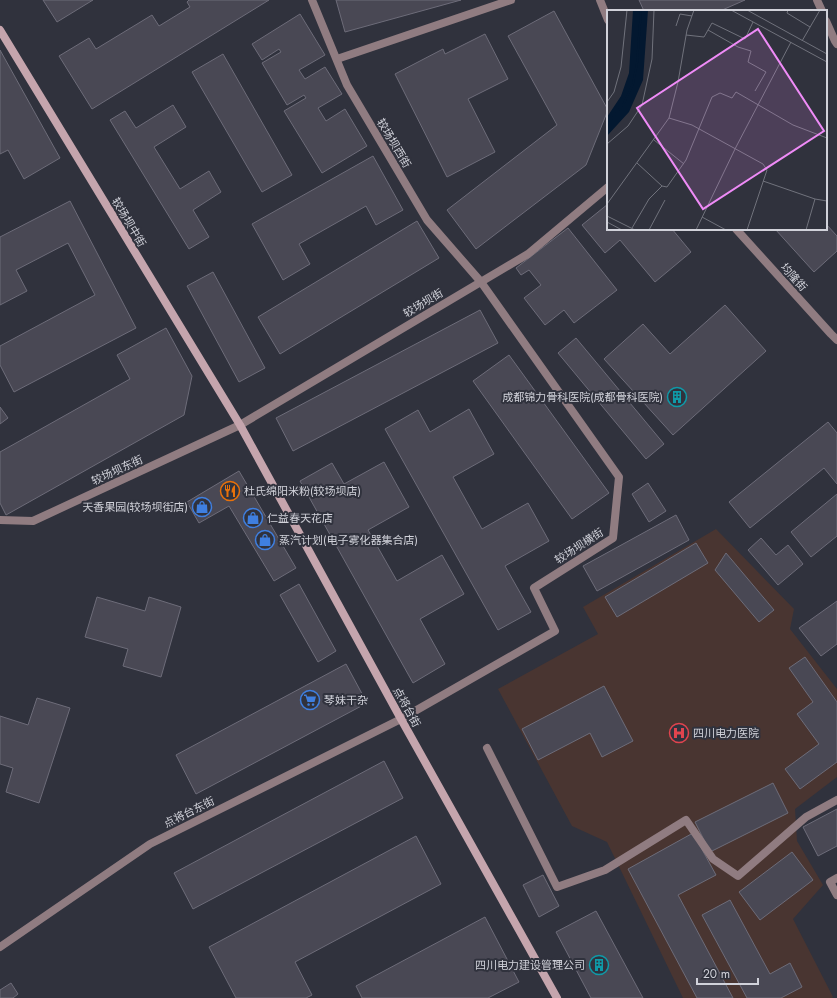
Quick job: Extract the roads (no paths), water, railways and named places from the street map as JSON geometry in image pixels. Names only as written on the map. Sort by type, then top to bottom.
[{"type":"street","name":"较场坝西街","points":[[312,0],[347,85],[427,220],[481,282]]},
{"type":"street","points":[[337,59],[511,0]]},
{"type":"street","points":[[600,0],[607,18]]},
{"type":"street","points":[[817,0],[822,10]]},
{"type":"street","points":[[827,23],[837,44]]},
{"type":"street","name":"较场坝中街","points":[[0,30],[240,425]]},
{"type":"street","name":"较场坝街","points":[[240,425],[528,254],[607,188]]},
{"type":"street","name":"均隆街","points":[[737,230],[837,340]]},
{"type":"street","name":"较场坝横街","points":[[401,719],[555,630],[534,588],[613,538],[619,478],[481,282]]},
{"type":"street","name":"较场坝东街","points":[[0,520],[33,521],[240,425]]},
{"type":"street","name":"点将台街","points":[[240,425],[401,719],[557,998]]},
{"type":"street","name":"点将台东街","points":[[0,947],[150,844],[401,719]]},
{"type":"street","points":[[487,748],[557,887],[605,870],[686,820],[713,859],[738,876],[806,816],[837,800]]},
{"type":"street","points":[[837,878],[830,882],[837,895]]},
{"type":"place","name":"成都锦力骨科医院(成都骨科医院)","points":[[677,397]]},
{"type":"place","name":"杜氏绵阳米粉(较场坝店)","points":[[230,491]]},
{"type":"place","name":"天香果园(较场坝街店)","points":[[202,507]]},
{"type":"place","name":"仁益春天花店","points":[[253,518]]},
{"type":"place","name":"蒸汽计划(电子雾化器集合店)","points":[[265,540]]},
{"type":"place","name":"琴妹干杂","points":[[310,700]]},
{"type":"place","name":"四川电力医院","points":[[679,733]]},
{"type":"place","name":"四川电力建设管理公司","points":[[599,965]]}]
